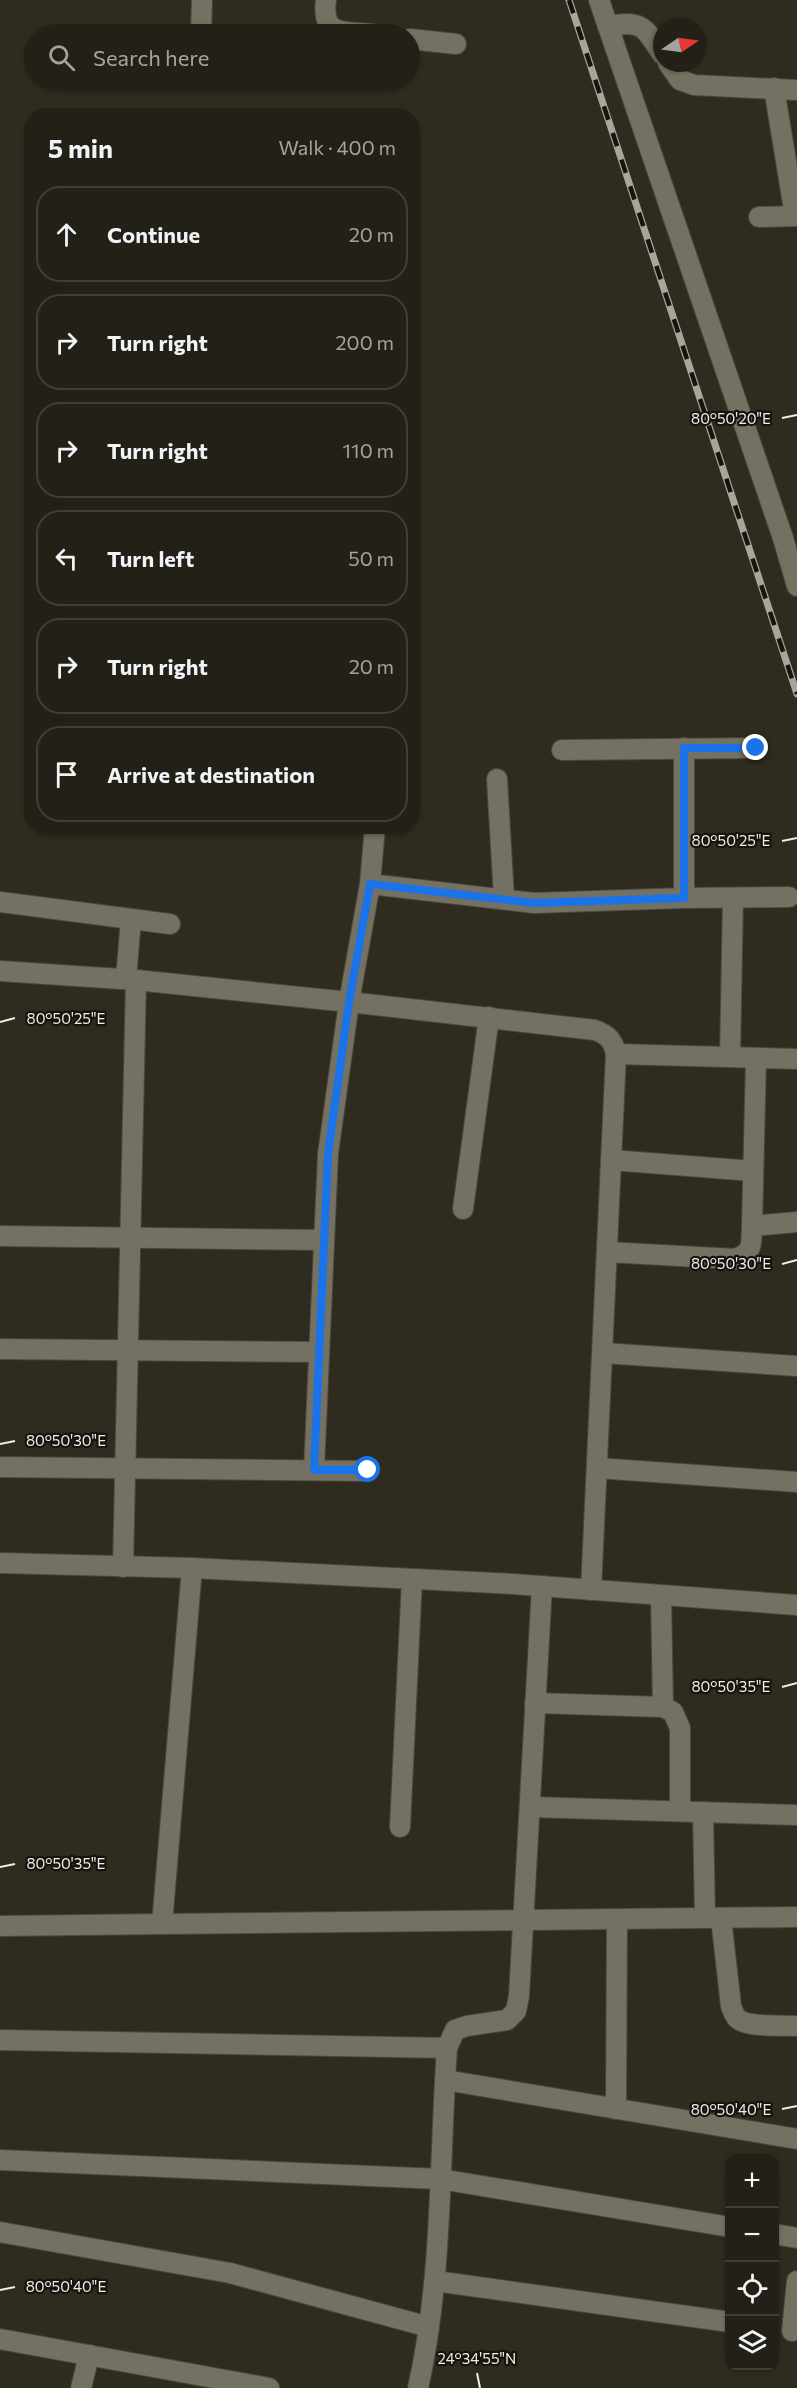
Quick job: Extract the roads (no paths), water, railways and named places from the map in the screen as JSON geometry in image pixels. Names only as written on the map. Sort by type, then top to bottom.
[{"type":"street","points":[[201,24],[202,0]]},
{"type":"street","points":[[326,0],[325,21],[328,24]]},
{"type":"street","points":[[599,0],[783,538],[797,586]]},
{"type":"street","points":[[608,27],[621,23],[640,25],[653,39]]},
{"type":"street","points":[[420,40],[456,44]]},
{"type":"street","points":[[674,72],[680,80],[694,85],[797,90]]},
{"type":"street","points":[[759,217],[796,216],[774,88]]},
{"type":"street","points":[[684,748],[684,898]]},
{"type":"street","points":[[562,750],[756,748]]},
{"type":"street","points":[[497,779],[504,898]]},
{"type":"street","points":[[314,1470],[328,1154],[349,1002],[370,884],[374,834]]},
{"type":"street","points":[[370,884],[534,903],[789,897]]},
{"type":"street","points":[[730,1057],[733,898]]},
{"type":"street","points":[[0,902],[170,924]]},
{"type":"street","points":[[123,1566],[131,1238],[131,919]]},
{"type":"street","points":[[0,970],[131,980],[489,1017],[595,1030],[606,1034],[614,1042],[616,1054],[591,1590]]},
{"type":"street","points":[[463,1209],[489,1017]]},
{"type":"street","points":[[616,1054],[797,1059]]},
{"type":"street","points":[[607,1252],[735,1259],[745,1256],[751,1247],[756,1058]]},
{"type":"street","points":[[611,1160],[753,1171]]},
{"type":"street","points":[[752,1226],[797,1222]]},
{"type":"street","points":[[0,1236],[324,1240]]},
{"type":"street","points":[[0,1349],[319,1352]]},
{"type":"street","points":[[603,1353],[797,1366]]},
{"type":"street","points":[[0,1467],[368,1470]]},
{"type":"street","points":[[597,1468],[797,1482]]},
{"type":"street","points":[[0,1563],[192,1568],[412,1579],[797,1605]]},
{"type":"street","points":[[162,1924],[192,1568]]},
{"type":"street","points":[[400,1827],[412,1579]]},
{"type":"street","points":[[418,2388],[435,2281],[447,2048],[455,2030],[507,2020],[516,2011],[519,1996],[542,1586]]},
{"type":"street","points":[[660,1595],[663,1707]]},
{"type":"street","points":[[535,1703],[663,1707],[673,1712],[680,1728],[680,1811]]},
{"type":"street","points":[[530,1807],[797,1815]]},
{"type":"street","points":[[703,1812],[713,1918],[735,2016],[741,2021],[753,2024],[797,2026]]},
{"type":"street","points":[[0,1926],[797,1917]]},
{"type":"street","points":[[616,2109],[617,1919]]},
{"type":"street","points":[[0,2040],[447,2048]]},
{"type":"street","points":[[445,2080],[797,2139]]},
{"type":"street","points":[[0,2160],[440,2180],[725,2226]]},
{"type":"street","points":[[0,2232],[230,2273],[429,2327]]},
{"type":"street","points":[[779,2235],[797,2238]]},
{"type":"street","points":[[435,2281],[725,2321]]},
{"type":"street","points":[[788,2330],[797,2282]]},
{"type":"street","points":[[0,2339],[269,2388]]},
{"type":"street","points":[[81,2388],[89,2355]]},
{"type":"railway","points":[[569,0],[797,694]]}]
